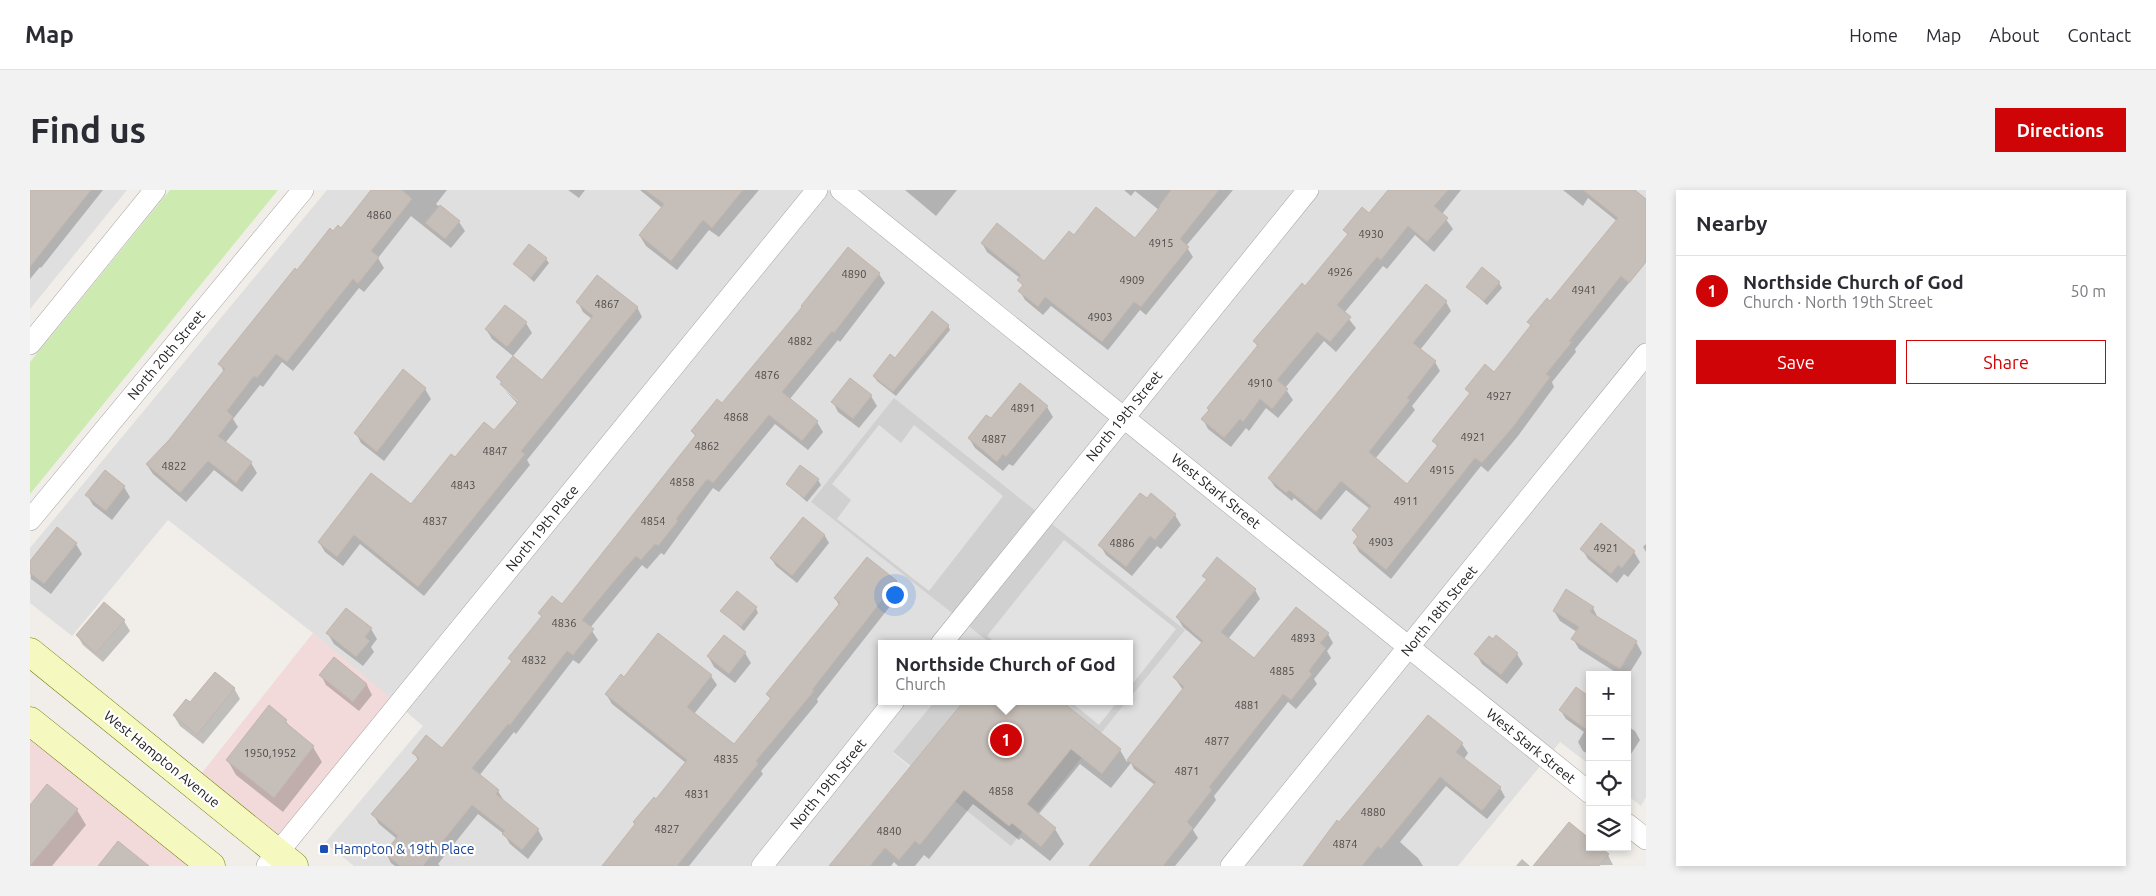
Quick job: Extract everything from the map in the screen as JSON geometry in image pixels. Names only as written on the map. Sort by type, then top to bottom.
[{"type":"main road","name":"West Hampton Avenue","points":[[30,652],[280,862]]},
{"type":"main road","points":[[30,720],[211,866]]},
{"type":"street","points":[[30,344],[154,190]]},
{"type":"street","name":"North 20th Street","points":[[30,520],[303,190]]},
{"type":"street","name":"North 19th Place","points":[[280,862],[817,190]]},
{"type":"street","name":"West Stark Street","points":[[841,190],[1586,790]]},
{"type":"street","name":"North 19th Street","points":[[944,640],[1308,190]]},
{"type":"street","name":"North 18th Street","points":[[1230,866],[1410,648],[1646,354]]},
{"type":"street","name":"North 19th Street","points":[[762,866],[891,705]]},
{"type":"street","points":[[1631,827],[1646,839]]},
{"type":"shaded area","points":[[30,190],[127,190],[30,309]]},
{"type":"shaded area","points":[[327,190],[1646,190],[1646,797],[1641,806],[1631,798],[1631,671],[1586,671],[1586,762],[1560,742],[1458,866],[354,866],[325,843],[423,726],[313,633],[168,520],[72,636],[30,603],[30,548]]},
{"type":"shaded area","points":[[894,398],[1185,630],[1133,694],[1133,640],[986,640],[811,502]]},
{"type":"shaded area","points":[[879,425],[901,443],[914,425],[1003,496],[929,591],[837,519],[851,500],[832,484]]},
{"type":"shaded area","points":[[1064,540],[1176,629],[1133,683],[1133,640],[992,640],[987,636]]},
{"type":"shaded area","points":[[313,633],[398,704],[278,853],[193,784]]},
{"type":"shaded area","points":[[932,705],[1124,705],[1011,846],[893,752]]},
{"type":"shaded area","points":[[1075,705],[1115,705],[1099,725]]},
{"type":"shaded area","points":[[30,721],[211,866],[30,866]]},
{"type":"green space","points":[[170,190],[278,190],[30,494],[30,362]]},
{"type":"building","points":[[30,190],[91,190],[30,267]]},
{"type":"building","points":[[371,190],[402,190],[412,199],[371,251],[379,257],[358,284],[353,279],[287,362],[276,354],[257,378],[254,376],[227,411],[233,417],[218,436],[252,462],[236,483],[208,461],[180,493],[146,464],[169,440],[225,369],[218,364],[295,268],[297,270],[330,228],[333,231],[338,225],[341,228]]},
{"type":"building","points":[[645,190],[743,190],[712,228],[703,220],[671,261],[639,235],[664,204]]},
{"type":"building","points":[[1171,190],[1219,190],[1180,239],[1189,247],[1141,307],[1134,302],[1102,342],[1045,297],[1038,307],[1018,291],[1023,285],[1017,280],[1021,275],[981,243],[997,223],[1044,261],[1069,231],[1074,235],[1096,207],[1135,238]]},
{"type":"building","points":[[1388,190],[1448,190],[1434,206],[1448,218],[1427,242],[1408,226],[1381,260],[1377,257],[1337,305],[1351,317],[1330,342],[1317,332],[1277,380],[1288,389],[1272,409],[1260,399],[1243,422],[1240,419],[1224,438],[1201,419],[1209,410],[1207,408],[1258,345],[1253,341],[1302,283],[1305,286],[1348,234],[1343,230],[1362,207],[1369,213]]},
{"type":"building","points":[[1583,190],[1635,190],[1646,199],[1646,262],[1629,283],[1621,276],[1569,341],[1572,342],[1546,374],[1550,377],[1513,427],[1482,463],[1475,458],[1386,570],[1353,543],[1358,536],[1352,530],[1371,506],[1341,481],[1316,512],[1289,490],[1286,493],[1268,478],[1426,284],[1447,301],[1413,343],[1436,361],[1407,398],[1410,400],[1369,452],[1407,484],[1438,445],[1432,441],[1470,393],[1465,389],[1485,364],[1494,372],[1531,325],[1527,322],[1547,298],[1550,301],[1618,218]]},
{"type":"building","points":[[440,205],[460,221],[445,239],[425,223]]},
{"type":"building","points":[[529,244],[547,258],[531,278],[513,264]]},
{"type":"building","points":[[848,247],[880,273],[834,333],[832,331],[782,392],[818,421],[802,441],[769,415],[713,483],[707,479],[658,546],[655,544],[641,560],[636,556],[621,573],[582,620],[594,629],[573,655],[567,651],[510,725],[508,724],[472,768],[499,790],[496,794],[539,829],[522,850],[502,834],[505,831],[472,805],[423,866],[400,866],[384,853],[398,836],[371,814],[419,758],[412,753],[426,735],[442,748],[512,661],[508,658],[542,616],[538,613],[552,596],[562,604],[696,435],[691,431],[717,399],[722,403],[802,307]]},
{"type":"building","points":[[1482,267],[1500,282],[1484,301],[1466,287]]},
{"type":"building","points":[[597,275],[638,307],[521,451],[525,454],[418,587],[354,535],[337,557],[318,542],[371,473],[411,504],[451,454],[455,457],[484,422],[494,430],[519,401],[500,384],[502,382],[496,377],[513,356],[542,380],[593,316],[576,302]]},
{"type":"building","points":[[505,305],[527,322],[507,347],[485,329]]},
{"type":"building","points":[[932,311],[949,325],[893,392],[873,376],[890,354],[895,358]]},
{"type":"building","points":[[403,369],[426,388],[377,452],[354,433]]},
{"type":"building","points":[[850,378],[872,395],[853,419],[831,402]]},
{"type":"building","points":[[1020,383],[1048,406],[1006,457],[1003,454],[997,462],[968,438],[986,415],[991,418]]},
{"type":"building","points":[[800,465],[819,479],[804,498],[786,484]]},
{"type":"building","points":[[105,470],[125,486],[106,511],[85,495]]},
{"type":"building","points":[[1140,493],[1147,498],[1151,493],[1176,514],[1155,540],[1150,536],[1126,567],[1098,545]]},
{"type":"building","points":[[803,517],[825,535],[792,576],[770,558]]},
{"type":"building","points":[[1601,523],[1635,551],[1622,568],[1618,565],[1611,574],[1580,549]]},
{"type":"building","points":[[57,527],[77,543],[44,584],[30,573],[30,561]]},
{"type":"building","points":[[867,557],[897,581],[812,690],[814,691],[756,761],[758,764],[677,866],[602,866],[635,824],[633,822],[654,797],[656,799],[687,760],[605,694],[621,674],[624,677],[658,633],[712,675],[687,707],[734,744],[771,698],[766,694],[840,603],[834,598]]},
{"type":"building","points":[[1217,557],[1256,589],[1221,632],[1254,658],[1296,607],[1329,633],[1320,643],[1326,648],[1309,671],[1312,674],[1291,700],[1283,694],[1209,787],[1212,790],[1187,822],[1193,828],[1163,866],[1089,866],[1156,782],[1127,760],[1184,687],[1173,677],[1203,641],[1176,617],[1207,579],[1202,576]]},
{"type":"building","points":[[1566,589],[1594,607],[1590,612],[1637,641],[1620,669],[1571,639],[1579,627],[1553,611]]},
{"type":"building","points":[[737,591],[757,607],[741,627],[720,611]]},
{"type":"building","points":[[104,602],[125,620],[96,653],[76,635]]},
{"type":"building","points":[[346,608],[372,628],[365,637],[370,641],[356,657],[326,633]]},
{"type":"building","points":[[724,635],[746,652],[729,674],[707,656]]},
{"type":"building","points":[[1496,635],[1518,653],[1501,675],[1474,654],[1489,636],[1493,639]]},
{"type":"building","points":[[334,657],[367,684],[353,702],[319,675]]},
{"type":"building","points":[[215,672],[235,688],[197,735],[173,715],[186,699],[190,702]]},
{"type":"building","points":[[1576,687],[1586,694],[1586,729],[1559,710]]},
{"type":"building","points":[[269,705],[287,720],[285,722],[314,746],[274,798],[226,760]]},
{"type":"building","points":[[961,705],[1066,705],[1121,749],[1102,774],[1071,749],[1027,804],[1056,828],[1041,847],[1012,823],[1009,826],[964,790],[920,845],[915,841],[899,860],[885,848],[870,866],[829,866]]},
{"type":"building","points":[[1428,715],[1463,743],[1456,752],[1501,787],[1482,811],[1440,777],[1381,849],[1378,846],[1362,866],[1303,866],[1337,820],[1339,822]]},
{"type":"building","points":[[47,784],[78,809],[30,866],[30,805]]},
{"type":"building","points":[[1569,822],[1586,836],[1586,851],[1605,851],[1609,854],[1599,866],[1533,866]]},
{"type":"building","points":[[118,841],[149,866],[98,866]]},
{"type":"place","name":"Northside Church of God","points":[[1006,740]]},
{"type":"place","name":"Hampton & 19th Place","points":[[324,849]]}]
